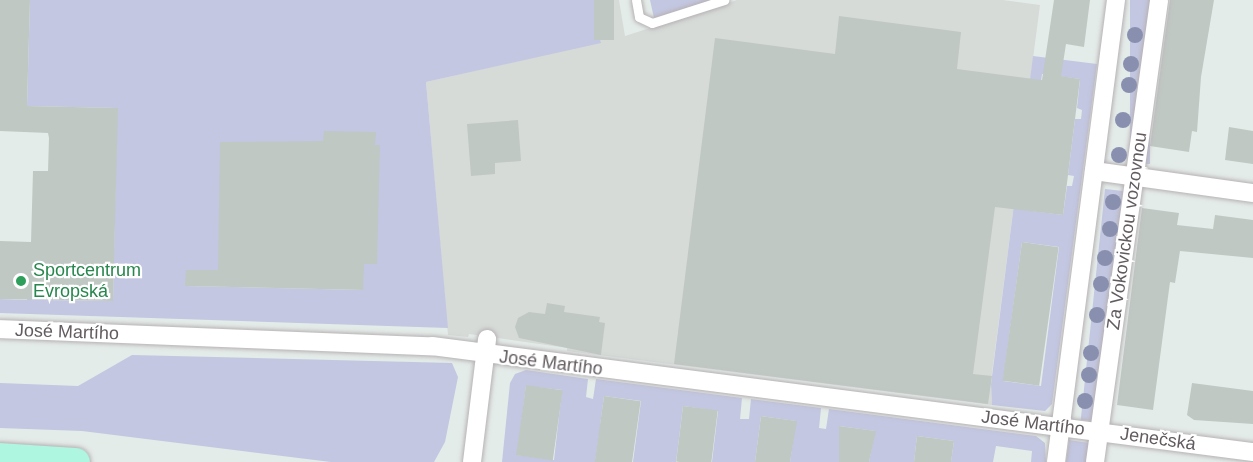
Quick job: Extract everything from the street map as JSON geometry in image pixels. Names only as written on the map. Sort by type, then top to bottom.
[{"type":"main road","points":[[0,457],[76,462]]},
{"type":"street","points":[[1056,462],[1116,0]]},
{"type":"street","name":"Za Vokovickou vozovnou","points":[[1095,462],[1159,0]]},
{"type":"street","points":[[1094,171],[1253,193]]},
{"type":"street","name":"José Martího","points":[[0,329],[486,347],[1100,431]]},
{"type":"street","points":[[472,462],[486,347]]},
{"type":"street","name":"Jenečská","points":[[1100,431],[1253,452]]},
{"type":"lane","points":[[636,0],[639,17],[652,23],[724,0]]},
{"type":"shaded area","points":[[30,0],[594,0],[601,43],[426,82],[448,328],[0,313],[0,299],[27,300],[27,295],[44,295],[44,300],[113,301],[117,108],[27,106]],"holes":[[[186,270],[363,273],[363,290],[186,286]]]},
{"type":"shaded area","points":[[594,0],[619,0],[625,36],[737,0],[1003,0],[1040,5],[991,381],[992,405],[567,351],[567,348],[469,334],[468,337],[448,335],[426,82],[601,42]]},
{"type":"shaded area","points":[[650,0],[713,0],[654,18]]},
{"type":"shaded area","points":[[1130,0],[1150,0],[1150,164],[1130,164]]},
{"type":"shaded area","points":[[1033,56],[1097,64],[1052,404],[1045,411],[992,405],[991,384]],"holes":[[[1042,74],[1080,79],[1077,108],[1082,110],[1081,119],[1075,119],[1068,175],[1074,176],[1072,186],[1067,186],[1063,215],[1025,210]],[[1022,242],[1059,247],[1041,386],[1003,381]]]},
{"type":"shaded area","points":[[1105,189],[1123,191],[1099,422],[1081,420]]},
{"type":"shaded area","points":[[132,355],[452,363],[458,377],[445,442],[434,462],[331,462],[82,431],[0,428],[0,383],[78,386]]},
{"type":"shaded area","points":[[526,370],[588,379],[586,397],[593,399],[596,379],[742,398],[740,419],[749,419],[751,399],[821,408],[819,428],[826,429],[829,409],[1036,436],[1045,443],[1046,462],[1031,462],[1032,451],[996,446],[993,462],[951,462],[954,441],[917,436],[914,462],[869,462],[875,431],[839,426],[839,462],[790,462],[796,421],[761,416],[755,462],[712,462],[718,411],[683,406],[676,462],[633,462],[641,401],[604,396],[600,426],[608,428],[599,435],[595,462],[502,462],[510,383],[515,374]],"holes":[[[526,386],[562,390],[554,460],[517,455]]]},
{"type":"shaded area","points":[[1069,440],[1089,443],[1086,462],[1066,462]]},
{"type":"building","points":[[0,0],[30,0],[27,106],[118,108],[113,301],[0,299],[0,241],[31,242],[33,171],[48,171],[49,138],[48,133],[0,131]]},
{"type":"building","points":[[594,0],[614,0],[614,40],[594,40]]},
{"type":"building","points":[[1054,0],[1090,0],[1084,47],[1066,44],[1061,76],[1080,79],[1063,215],[995,207],[973,374],[992,376],[988,404],[674,364],[715,38],[835,54],[839,16],[961,32],[957,69],[1042,80]]},
{"type":"building","points":[[1170,0],[1214,0],[1201,77],[1197,132],[1192,131],[1189,152],[1150,146]]},
{"type":"building","points":[[518,120],[521,161],[495,163],[495,174],[471,176],[467,124]]},
{"type":"building","points":[[1229,127],[1253,131],[1253,164],[1225,160]]},
{"type":"building","points":[[324,131],[376,132],[375,145],[380,145],[377,264],[364,264],[363,290],[185,286],[186,270],[218,270],[220,142],[323,141]]},
{"type":"building","points":[[1142,208],[1179,213],[1177,225],[1213,229],[1215,215],[1253,220],[1253,258],[1180,251],[1175,283],[1170,282],[1153,410],[1117,405]]},
{"type":"building","points":[[1022,242],[1059,247],[1039,386],[1003,381]]},
{"type":"building","points":[[547,303],[565,306],[564,312],[600,317],[599,322],[605,323],[601,355],[519,338],[515,327],[518,318],[529,312],[545,314]]},
{"type":"building","points":[[1192,383],[1253,391],[1253,424],[1194,420],[1187,415]]},
{"type":"building","points":[[526,385],[563,390],[553,460],[516,455]]},
{"type":"building","points":[[604,396],[641,401],[632,462],[595,462]]},
{"type":"building","points":[[683,406],[718,410],[711,462],[676,462]]},
{"type":"building","points":[[761,416],[797,421],[790,462],[755,462]]},
{"type":"building","points":[[839,426],[876,431],[869,462],[839,462]]},
{"type":"building","points":[[917,436],[954,441],[951,462],[914,462]]},
{"type":"place","name":"Sportcentrum Evropská","points":[[21,281]]}]
